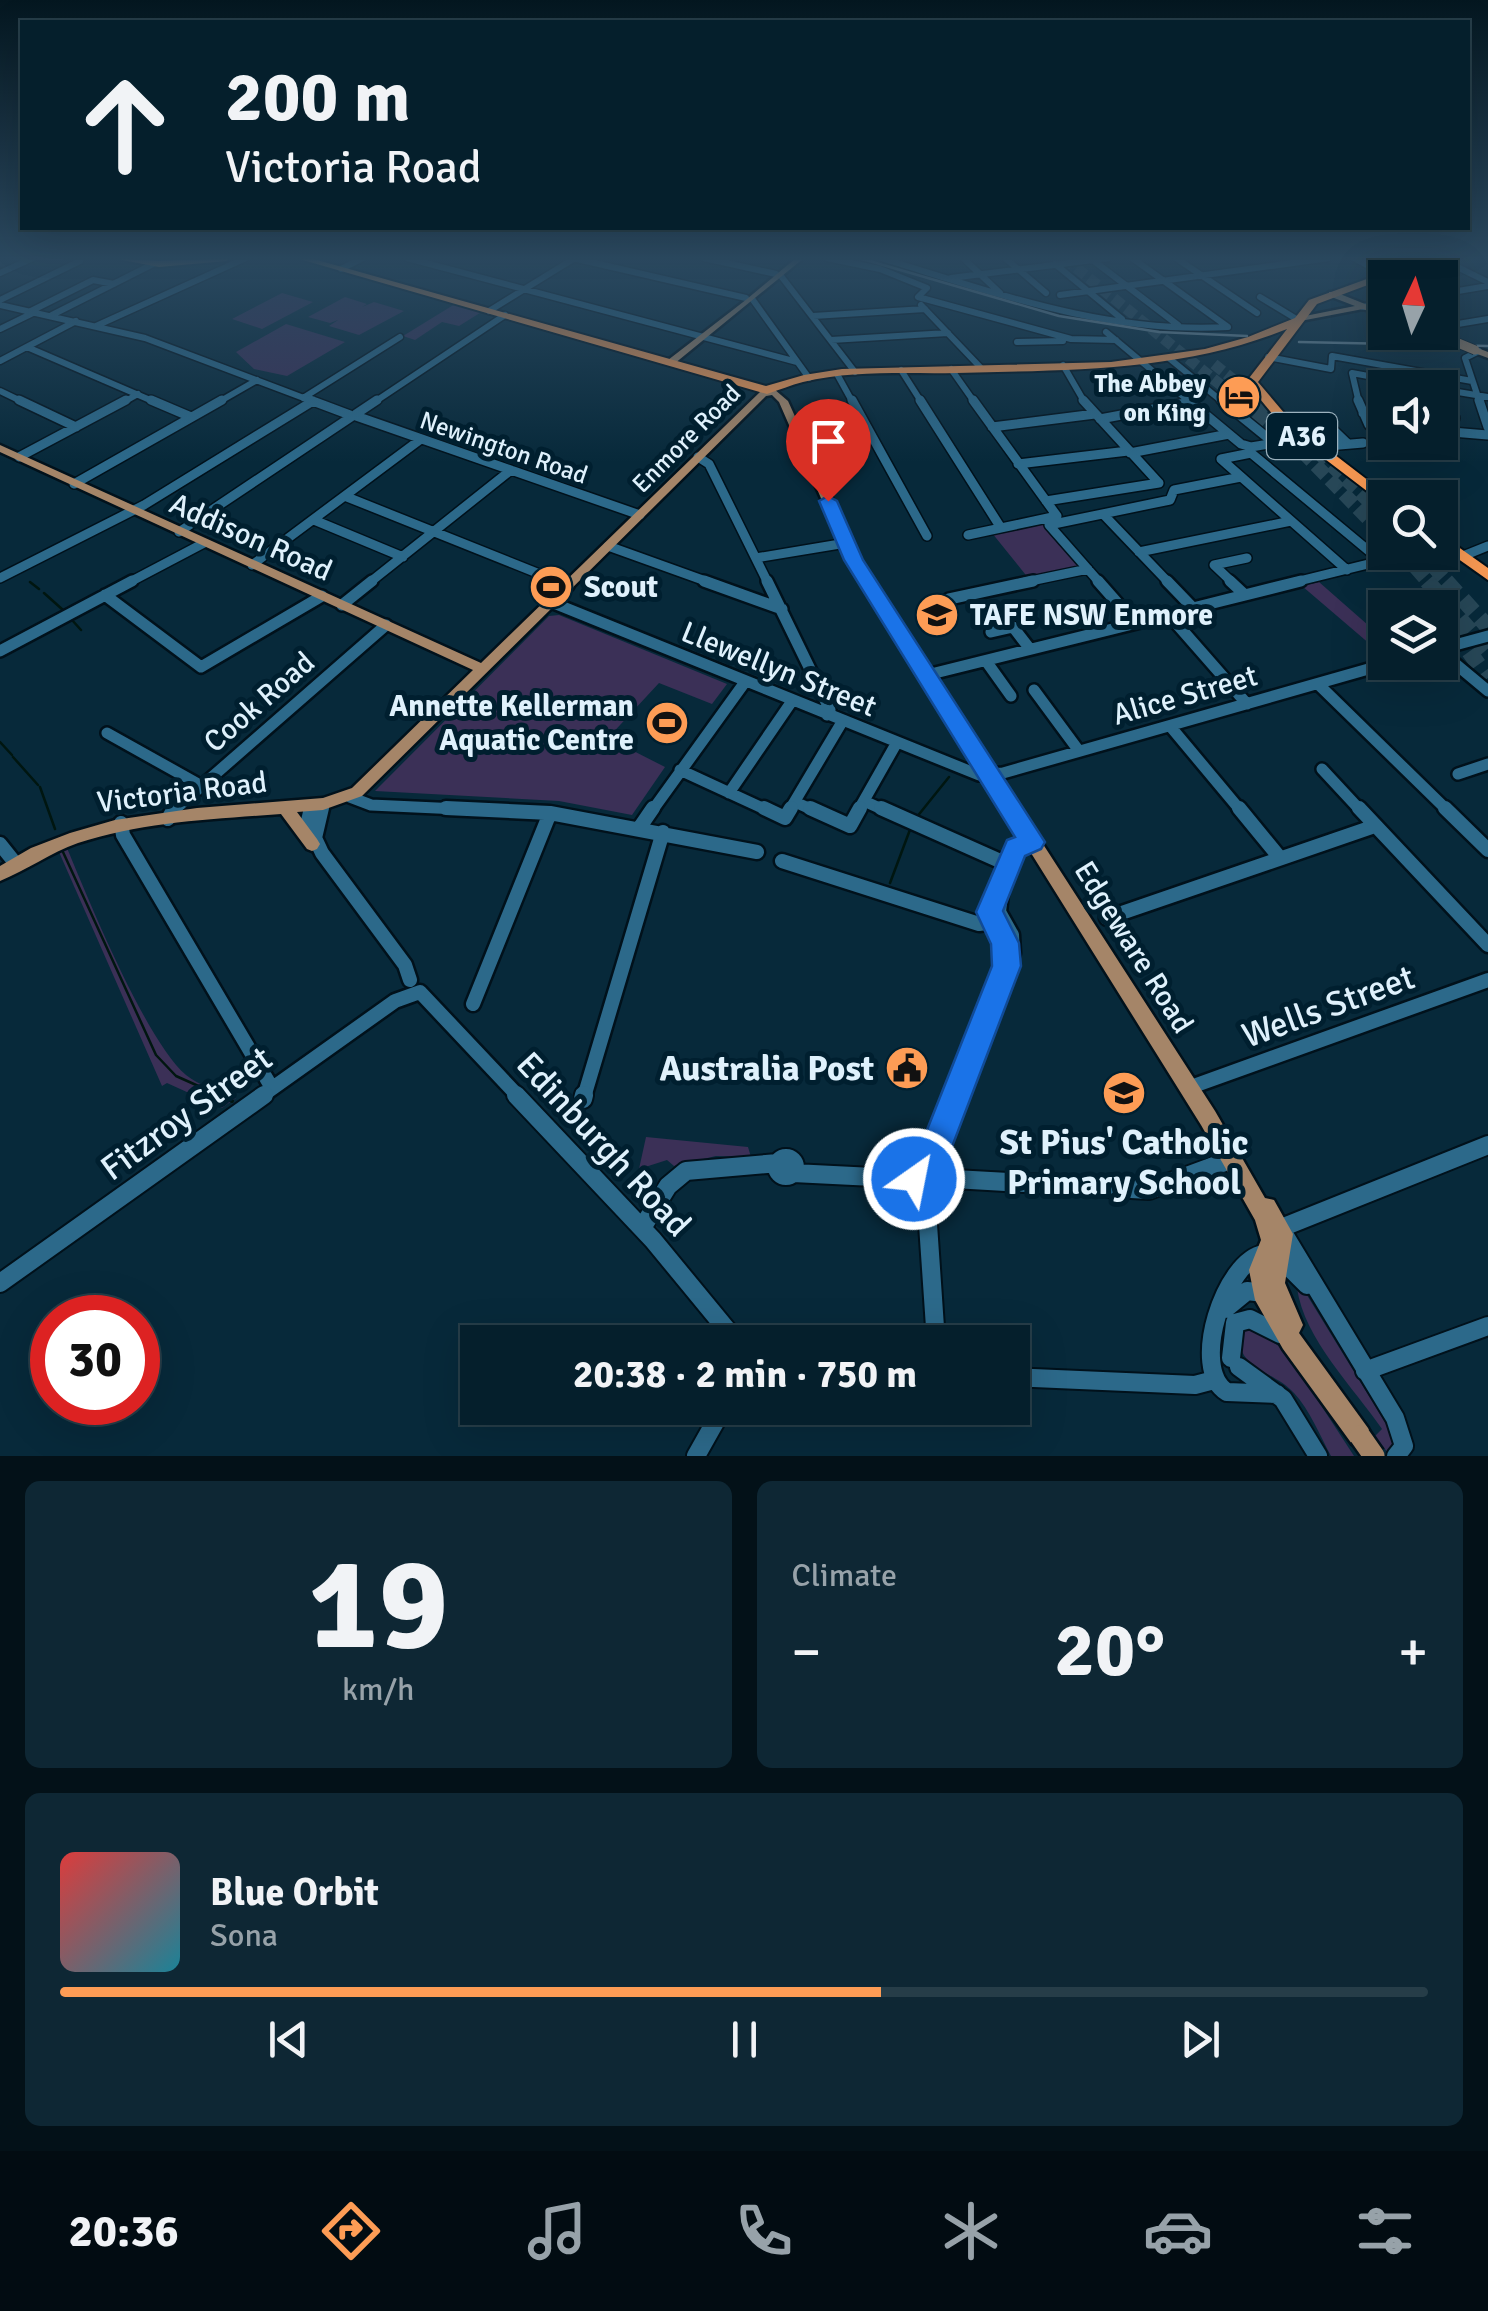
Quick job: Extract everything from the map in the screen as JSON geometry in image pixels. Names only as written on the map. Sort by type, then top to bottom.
[{"type":"highway","points":[[544,326],[768,390]]},
{"type":"highway","points":[[1270,345],[1293,326]]},
{"type":"highway","name":"Enmore Road","points":[[768,390],[782,391],[809,378],[855,372],[1145,364],[1223,348],[1270,345],[1293,326]]},
{"type":"highway","name":"A36","points":[[1270,345],[1252,386],[1310,442],[1368,485]]},
{"type":"highway","points":[[1458,553],[1488,575]]},
{"type":"main road","points":[[671,362],[716,326]]},
{"type":"main road","name":"Enmore Road","points":[[350,796],[365,786],[768,390]]},
{"type":"main road","name":"Edgeware Road","points":[[782,391],[846,543],[1211,1124]]},
{"type":"main road","name":"Addison Road","points":[[0,448],[482,670]]},
{"type":"main road","points":[[462,660],[498,654]]},
{"type":"main road","name":"Victoria Road","points":[[0,874],[66,838],[122,823],[285,808],[350,796]]},
{"type":"main road","points":[[285,808],[317,848]]},
{"type":"main road","points":[[1211,1124],[1264,1216],[1271,1240],[1271,1296],[1291,1341],[1367,1446]]},
{"type":"main road","points":[[1211,1124],[1282,1231],[1272,1256]]},
{"type":"main road","points":[[1271,1296],[1311,1366]]},
{"type":"street","points":[[0,361],[67,326]]},
{"type":"street","name":"Newington Road","points":[[96,326],[640,515]]},
{"type":"street","points":[[178,532],[488,326]]},
{"type":"street","points":[[661,326],[797,362]]},
{"type":"street","points":[[770,326],[809,378]]},
{"type":"street","points":[[821,326],[855,372]]},
{"type":"street","points":[[941,326],[981,368]]},
{"type":"street","points":[[1027,326],[1072,338]]},
{"type":"street","points":[[1179,326],[1226,328],[1223,326]]},
{"type":"street","points":[[1106,332],[1368,551]]},
{"type":"street","points":[[832,340],[948,333]]},
{"type":"street","points":[[0,578],[133,512],[400,337]]},
{"type":"street","points":[[1017,342],[1116,340]]},
{"type":"street","points":[[1270,345],[1330,369],[1331,356],[1472,382]]},
{"type":"street","points":[[27,347],[191,417]]},
{"type":"street","points":[[1458,431],[1488,431],[1465,357],[1481,352]]},
{"type":"street","points":[[1170,358],[1274,443]]},
{"type":"street","points":[[1046,502],[1160,483],[1097,417],[1063,365]]},
{"type":"street","points":[[951,369],[1046,502],[1053,521],[1135,623]]},
{"type":"street","points":[[901,370],[1001,528]]},
{"type":"street","points":[[1368,376],[1352,373],[1368,423]]},
{"type":"street","points":[[837,374],[927,536]]},
{"type":"street","points":[[74,484],[257,380]]},
{"type":"street","points":[[0,391],[76,428]]},
{"type":"street","points":[[1458,392],[1488,397]]},
{"type":"street","points":[[18,457],[138,394]]},
{"type":"street","points":[[992,427],[1097,417],[1191,402]]},
{"type":"street","points":[[1364,413],[1368,413]]},
{"type":"street","points":[[1322,419],[1348,444]]},
{"type":"street","points":[[1018,464],[1129,452],[1229,434]]},
{"type":"street","points":[[252,565],[421,438]]},
{"type":"street","points":[[1346,570],[1221,460],[1274,443],[1363,443]]},
{"type":"street","points":[[698,458],[709,464],[782,609],[824,695],[830,710],[827,716]]},
{"type":"street","points":[[342,605],[511,470]]},
{"type":"street","points":[[968,535],[1170,500],[1174,490],[1241,477]]},
{"type":"street","points":[[347,497],[568,586]]},
{"type":"street","points":[[1103,514],[1193,608],[1368,565]]},
{"type":"street","points":[[314,520],[403,556]]},
{"type":"street","points":[[1140,552],[1291,521]]},
{"type":"street","points":[[0,651],[204,543]]},
{"type":"street","points":[[756,558],[846,543]]},
{"type":"street","points":[[608,546],[782,609]]},
{"type":"street","points":[[1463,556],[1488,546]]},
{"type":"street","points":[[1245,595],[1214,565],[1246,558]]},
{"type":"street","points":[[942,605],[949,599],[1088,569]]},
{"type":"street","points":[[105,595],[201,667],[322,596]]},
{"type":"street","name":"Llewellyn Street","points":[[551,602],[972,774],[990,774]]},
{"type":"street","points":[[927,676],[1169,614],[1247,704]]},
{"type":"street","name":"Cook Road","points":[[168,819],[178,804],[386,625]]},
{"type":"street","points":[[991,632],[1013,627],[1030,650]]},
{"type":"street","points":[[1458,645],[1488,636]]},
{"type":"street","points":[[986,660],[1010,696]]},
{"type":"street","points":[[1458,665],[1488,691]]},
{"type":"street","name":"Alice Street","points":[[990,774],[1368,669]]},
{"type":"street","points":[[640,827],[745,682]]},
{"type":"street","points":[[1318,684],[1488,850]]},
{"type":"street","points":[[1034,690],[1080,751]]},
{"type":"street","points":[[730,793],[792,702]]},
{"type":"street","points":[[680,770],[785,818],[842,722]]},
{"type":"street","points":[[1170,726],[1280,858]]},
{"type":"street","points":[[108,733],[200,785]]},
{"type":"street","points":[[795,802],[850,826],[896,744]]},
{"type":"street","points":[[1458,774],[1488,764]]},
{"type":"street","points":[[1322,769],[1488,945]]},
{"type":"street","points":[[365,786],[378,806]]},
{"type":"street","points":[[350,796],[378,806],[550,813],[757,852]]},
{"type":"street","points":[[864,801],[1009,865]]},
{"type":"street","points":[[317,804],[317,848]]},
{"type":"street","points":[[473,1004],[550,813]]},
{"type":"street","points":[[122,823],[123,834],[272,1088]]},
{"type":"street","points":[[1107,918],[1376,826]]},
{"type":"street","points":[[583,1099],[662,832]]},
{"type":"street","points":[[935,1325],[926,1180],[1006,966],[1005,943],[990,909],[1017,846],[1032,842]]},
{"type":"street","points":[[0,844],[16,864]]},
{"type":"street","name":"Edinburgh Road","points":[[317,848],[405,964],[413,989],[642,1228],[726,1325]]},
{"type":"street","points":[[782,861],[980,924],[998,921]]},
{"type":"street","name":"Wells Street","points":[[1188,1088],[1488,980]]},
{"type":"street","name":"Fitzroy Street","points":[[0,1283],[413,989]]},
{"type":"street","points":[[1364,1369],[1282,1231],[1488,1145]]},
{"type":"street","points":[[642,1228],[674,1178],[715,1166],[1149,1190],[1230,1160]]},
{"type":"street","points":[[1235,1392],[1241,1385],[1212,1332],[1244,1261],[1272,1256],[1300,1273],[1364,1369],[1395,1418],[1400,1449]]},
{"type":"street","points":[[1219,1316],[1246,1291],[1271,1296]]},
{"type":"street","points":[[1030,1378],[1195,1385],[1214,1380],[1227,1361],[1232,1328],[1241,1320],[1261,1322],[1291,1341]]},
{"type":"street","points":[[1364,1369],[1488,1326]]},
{"type":"street","points":[[1227,1361],[1276,1394],[1318,1456]]},
{"type":"street","points":[[1214,1380],[1225,1391],[1276,1394]]},
{"type":"street","points":[[696,1456],[713,1425]]},
{"type":"shaded area","points":[[283,326],[345,342],[287,376],[254,369],[236,352]]},
{"type":"shaded area","points":[[329,326],[376,326],[359,335]]},
{"type":"shaded area","points":[[419,326],[436,326],[415,340],[403,336]]},
{"type":"shaded area","points":[[1042,523],[1081,567],[1029,579],[992,533]]},
{"type":"shaded area","points":[[1319,582],[1368,625],[1368,642],[1302,586]]},
{"type":"shaded area","points":[[559,615],[727,684],[712,704],[659,683],[608,738],[665,767],[632,815],[559,801],[375,791],[549,616]]},
{"type":"shaded area","points":[[67,848],[120,969],[154,1033],[186,1075],[236,1098],[222,1108],[167,1083],[162,1086],[59,852]]},
{"type":"shaded area","points":[[646,1137],[748,1147],[751,1157],[716,1156],[674,1166],[667,1160],[639,1169]]},
{"type":"shaded area","points":[[1302,1287],[1391,1432],[1395,1442],[1388,1453],[1375,1436],[1382,1429],[1309,1326],[1297,1288]]},
{"type":"shaded area","points":[[1247,1327],[1259,1328],[1260,1334],[1285,1350],[1354,1456],[1331,1456],[1294,1393],[1244,1355],[1238,1332]]},
{"type":"waterway","points":[[30,582],[39,589]]},
{"type":"waterway","points":[[44,593],[63,610]]},
{"type":"waterway","points":[[72,620],[81,630]]},
{"type":"waterway","points":[[0,742],[12,755]]},
{"type":"waterway","points":[[13,757],[38,785]]},
{"type":"waterway","points":[[916,818],[949,777]]},
{"type":"waterway","points":[[40,787],[55,829]]},
{"type":"waterway","points":[[890,883],[911,827]]},
{"type":"waterway","points":[[63,852],[156,1055],[176,1076],[223,1097]]},
{"type":"waterway","points":[[218,1095],[232,1101]]},
{"type":"tunnel","points":[[1148,326],[1243,403]]},
{"type":"tunnel","points":[[1214,364],[1262,403]]},
{"type":"tunnel","points":[[1240,400],[1298,447],[1368,519]]},
{"type":"tunnel","points":[[1259,400],[1272,411]]},
{"type":"tunnel","points":[[1317,451],[1368,500]]},
{"type":"tunnel","points":[[1418,570],[1429,583]]},
{"type":"tunnel","points":[[1436,570],[1448,583]]},
{"type":"tunnel","points":[[1427,581],[1488,651]]},
{"type":"tunnel","points":[[1446,581],[1488,627]]},
{"type":"tunnel","points":[[1458,636],[1488,678]]},
{"type":"railway","points":[[1121,326],[1159,332],[1247,336]]},
{"type":"railway","points":[[1299,342],[1488,346]]},
{"type":"place","name":"The Abbey on King","points":[[1239,397]]},
{"type":"place","name":"Scout","points":[[551,587]]},
{"type":"place","name":"TAFE NSW Enmore","points":[[937,615]]},
{"type":"place","name":"Annette Kellerman Aquatic Centre","points":[[667,723]]},
{"type":"place","name":"Australia Post","points":[[907,1068]]},
{"type":"place","name":"St Pius' Catholic Primary School","points":[[1124,1093]]},
{"type":"route","points":[[828,501],[854,560],[1032,842],[1016,848],[995,894],[990,912],[1005,943],[1006,966],[928,1170],[917,1172],[914,1179]]}]
